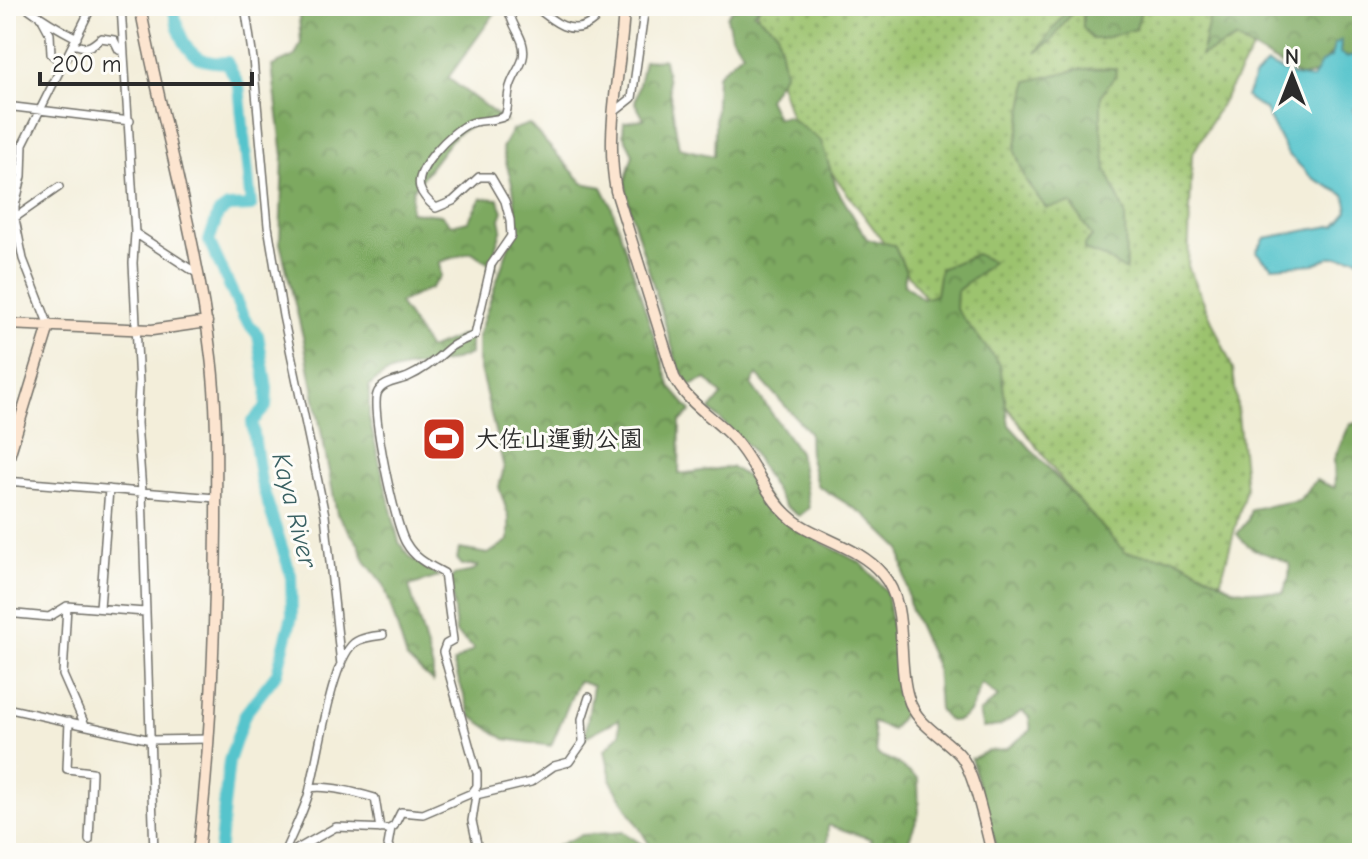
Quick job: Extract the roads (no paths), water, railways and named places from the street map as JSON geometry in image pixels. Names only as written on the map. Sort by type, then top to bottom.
[{"type":"street","points":[[25,6],[41,14],[50,34],[51,54],[62,63]]},
{"type":"street","points":[[6,466],[49,326],[23,259],[15,219],[23,144],[92,6]]},
{"type":"street","points":[[121,6],[135,233],[137,423],[154,853]]},
{"type":"street","points":[[140,6],[207,322],[215,408],[215,620],[209,739],[198,853]]},
{"type":"street","points":[[245,6],[253,59],[268,226],[283,316],[325,515],[341,665]]},
{"type":"street","points":[[479,853],[472,821],[477,773],[443,652],[446,644],[453,640],[444,573],[416,557],[404,541],[389,484],[376,395],[382,386],[410,376],[443,356],[448,348],[475,335],[491,265],[511,236],[505,201],[491,177],[479,177],[453,201],[436,208],[420,189],[419,179],[424,167],[458,130],[469,123],[505,116],[509,90],[525,59],[523,43],[508,6]]},
{"type":"street","points":[[535,6],[561,26],[580,28],[594,20],[597,6]]},
{"type":"street","points":[[624,6],[613,113],[612,169],[616,191],[674,377],[683,394],[730,434],[779,506],[798,523],[852,552],[883,575],[893,591],[898,610],[905,685],[912,708],[921,721],[961,757],[969,771],[992,853]]},
{"type":"street","points":[[613,113],[632,98],[645,6]]},
{"type":"street","points":[[43,20],[86,48],[92,47],[101,38],[114,40],[119,46],[120,57],[124,57]]},
{"type":"street","points":[[6,106],[130,121]]},
{"type":"street","points":[[6,224],[59,187]]},
{"type":"street","points":[[135,233],[198,274]]},
{"type":"street","points":[[6,324],[152,330],[207,322]]},
{"type":"street","points":[[6,481],[216,498]]},
{"type":"street","points":[[100,608],[109,489]]},
{"type":"street","points":[[6,613],[49,617],[67,606],[145,612]]},
{"type":"street","points":[[67,606],[63,675],[85,725]]},
{"type":"street","points":[[284,853],[310,788],[341,665],[353,643],[383,635]]},
{"type":"street","points":[[392,853],[388,845],[391,828],[401,812],[423,814],[474,794],[531,782],[554,766],[569,762],[583,742],[582,719],[589,697]]},
{"type":"street","points":[[6,708],[151,740],[209,739]]},
{"type":"street","points":[[69,721],[67,769],[92,772],[89,840]]},
{"type":"street","points":[[310,788],[345,789],[375,798],[380,829]]},
{"type":"street","points":[[294,853],[336,827],[391,828]]},
{"type":"water","points":[[1341,40],[1340,53],[1346,57],[1355,55],[1362,67],[1362,101],[1353,110],[1362,129],[1362,263],[1356,257],[1331,257],[1314,264],[1272,267],[1256,252],[1265,238],[1336,225],[1348,211],[1345,195],[1312,178],[1287,153],[1265,110],[1246,97],[1254,77],[1267,64],[1294,76],[1312,79],[1321,63],[1331,57],[1334,45]]},
{"type":"waterway","name":"Kaya River","points":[[173,6],[188,48],[203,60],[227,62],[239,86],[251,206],[228,207],[218,214],[209,241],[244,318],[258,335],[267,388],[266,407],[252,422],[261,482],[291,575],[292,616],[277,673],[245,714],[229,761],[219,853]]},
{"type":"place","name":"大佐山運動公園","points":[[444,439]]}]
